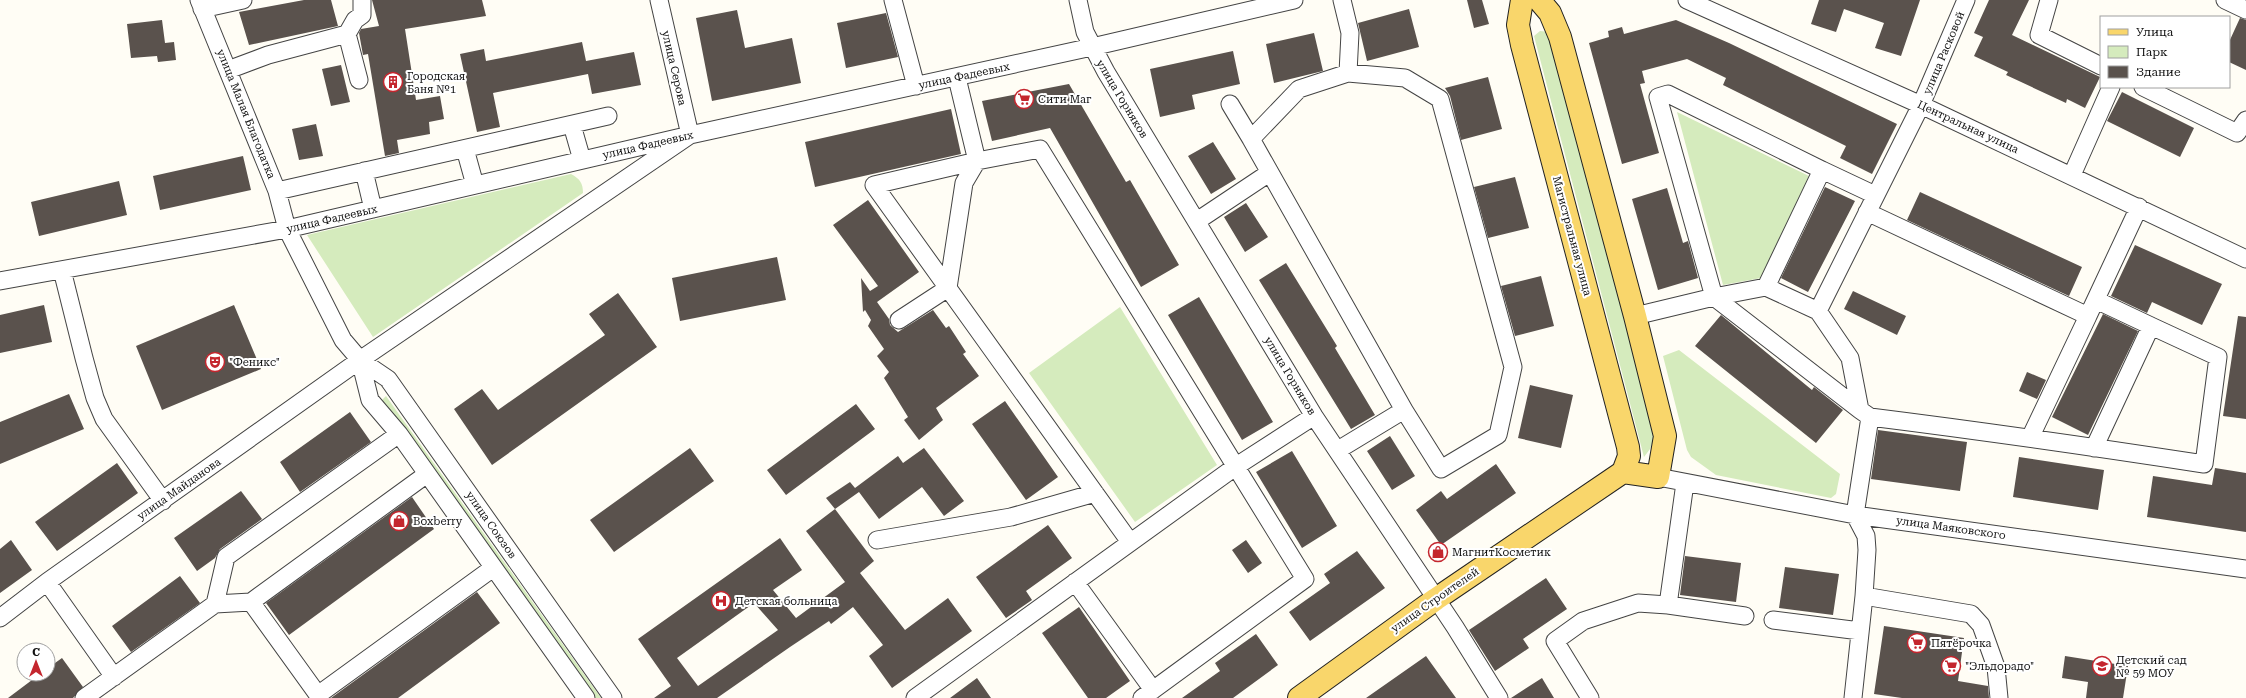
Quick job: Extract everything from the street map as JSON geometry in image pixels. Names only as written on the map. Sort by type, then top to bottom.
[{"type":"main road","name":"Магистральная улица","points":[[1522,0],[1518,26],[1522,45],[1630,456],[1623,472]]},
{"type":"main road","points":[[1544,6],[1560,37],[1635,316],[1665,436],[1658,477],[1623,472]]},
{"type":"main road","name":"улица Строителей","points":[[1299,698],[1436,599],[1623,472]]},
{"type":"street","points":[[200,4],[243,0]]},
{"type":"street","points":[[359,80],[347,34],[355,20],[362,15],[362,0]]},
{"type":"street","name":"улица Серова","points":[[659,0],[690,135]]},
{"type":"street","points":[[893,0],[916,86]]},
{"type":"street","name":"улица Горняков","points":[[1078,0],[1085,32],[1092,47],[1314,416],[1436,599],[1499,698]]},
{"type":"street","name":"улица Фадеевых","points":[[0,281],[287,230],[690,135],[957,78],[1294,0]]},
{"type":"street","points":[[1342,0],[1350,33],[1348,72]]},
{"type":"street","name":"Центральная улица","points":[[1688,0],[2072,175],[2246,259]]},
{"type":"street","name":"улица Расковой","points":[[1818,311],[1874,195],[1921,105],[1966,0]]},
{"type":"street","points":[[2049,0],[2039,35],[2100,66]]},
{"type":"street","points":[[2225,0],[2246,10]]},
{"type":"street","name":"улица Малая Благодатка","points":[[200,4],[277,191],[287,230]]},
{"type":"street","points":[[228,70],[268,55],[347,34]]},
{"type":"street","points":[[1230,104],[1404,410],[1441,469],[1498,435],[1513,367],[1440,99],[1405,78],[1348,72],[1299,89],[1251,139]]},
{"type":"street","points":[[899,320],[948,288],[964,183],[977,161],[957,78]]},
{"type":"street","points":[[2072,175],[2112,88]]},
{"type":"street","points":[[2145,88],[2237,133],[2246,120]]},
{"type":"street","points":[[1874,195],[1668,94],[1658,97],[1714,297],[1865,414],[2204,464],[2218,357],[2096,300]]},
{"type":"street","points":[[277,191],[608,116]]},
{"type":"street","points":[[572,125],[582,160]]},
{"type":"street","name":"улица Майданова","points":[[0,618],[47,582],[360,360],[690,135]]},
{"type":"street","points":[[465,148],[475,185]]},
{"type":"street","points":[[1075,582],[1147,694],[1305,578],[1235,467],[1040,148],[874,185],[1130,542]]},
{"type":"street","points":[[1766,287],[1822,170]]},
{"type":"street","points":[[364,171],[373,209]]},
{"type":"street","points":[[1197,221],[1269,173]]},
{"type":"street","points":[[2030,438],[2096,300],[2138,207]]},
{"type":"street","points":[[1867,212],[2088,316]]},
{"type":"street","name":"улица Союзов","points":[[287,230],[344,340],[360,360],[388,379],[613,698]]},
{"type":"street","points":[[62,270],[88,371],[104,419],[116,439],[163,501]]},
{"type":"street","points":[[1635,316],[1714,297],[1766,287],[1818,311],[1850,358],[1865,414],[1855,515],[1866,536],[1867,550],[1864,596],[1853,698]]},
{"type":"street","points":[[2094,448],[2151,326]]},
{"type":"street","name":"улица Союзов","points":[[360,360],[370,400],[399,434],[586,698]]},
{"type":"street","points":[[1338,450],[1404,410]]},
{"type":"street","points":[[919,697],[1235,467],[1314,416]]},
{"type":"street","points":[[215,604],[226,557],[399,434]]},
{"type":"street","points":[[84,698],[215,604],[251,602],[427,474]]},
{"type":"street","name":"улица Маяковского","points":[[1658,477],[1855,515],[2246,569]]},
{"type":"street","points":[[1668,605],[1685,483]]},
{"type":"street","points":[[877,540],[1011,517],[1095,493]]},
{"type":"street","points":[[251,602],[318,695],[493,568]]},
{"type":"street","points":[[47,582],[114,677]]},
{"type":"street","points":[[1864,596],[1971,614],[1981,625],[1996,667],[1999,698]]},
{"type":"street","points":[[1590,698],[1555,641],[1583,621],[1638,603],[1668,605],[1745,616]]},
{"type":"street","points":[[1773,620],[1860,630]]},
{"type":"green space","points":[[1540,31],[1549,32],[1655,435],[1650,449],[1644,457],[1534,36]]},
{"type":"green space","points":[[1677,112],[1809,176],[1761,278],[1723,285]]},
{"type":"green space","points":[[571,174],[580,182],[583,193],[373,337],[307,235]]},
{"type":"green space","points":[[1120,307],[1217,465],[1135,522],[1029,373]]},
{"type":"green space","points":[[1679,350],[1840,474],[1836,494],[1831,498],[1716,475],[1691,457],[1687,450],[1663,356]]},
{"type":"green space","points":[[386,396],[601,698],[593,698],[382,400]]},
{"type":"building","points":[[304,0],[331,0],[338,26],[249,45],[239,12]]},
{"type":"building","points":[[372,0],[482,0],[486,16],[405,29],[416,100],[440,96],[444,119],[429,122],[430,134],[397,140],[399,153],[385,156],[368,54],[363,55],[359,33],[361,29],[379,26]]},
{"type":"building","points":[[1467,0],[1482,0],[1489,24],[1474,28]]},
{"type":"building","points":[[1819,0],[1920,0],[1901,56],[1875,48],[1884,23],[1844,9],[1836,32],[1811,24]]},
{"type":"building","points":[[1989,0],[2029,0],[2012,35],[2100,77],[2085,108],[2067,99],[2066,103],[2006,75],[2008,72],[1974,56],[1983,37],[1974,33]]},
{"type":"building","points":[[1409,9],[1419,47],[1367,61],[1358,23]]},
{"type":"building","points":[[737,10],[745,48],[792,38],[801,83],[712,101],[696,18]]},
{"type":"building","points":[[886,13],[898,57],[846,68],[837,23]]},
{"type":"building","points":[[2240,18],[2246,20],[2246,70],[2230,62],[2230,40]]},
{"type":"building","points":[[162,20],[165,43],[174,42],[176,60],[158,62],[157,56],[131,58],[127,24]]},
{"type":"building","points":[[1676,20],[1729,43],[1897,124],[1872,174],[1840,158],[1846,146],[1723,85],[1726,78],[1687,59],[1642,71],[1645,83],[1640,84],[1659,153],[1622,164],[1589,43],[1609,37],[1608,31],[1622,27],[1624,34]]},
{"type":"building","points":[[1314,33],[1323,71],[1274,83],[1266,44]]},
{"type":"building","points":[[582,42],[586,61],[634,52],[641,85],[592,94],[588,74],[493,93],[500,127],[477,132],[460,54],[484,49],[486,61]]},
{"type":"building","points":[[1233,51],[1240,84],[1192,95],[1195,109],[1160,117],[1150,69]]},
{"type":"building","points":[[341,65],[350,102],[331,106],[322,69]]},
{"type":"building","points":[[1488,77],[1502,129],[1461,140],[1450,96],[1445,88]]},
{"type":"building","points":[[1069,84],[1126,182],[1130,180],[1179,265],[1141,287],[1050,128],[992,141],[982,101]]},
{"type":"building","points":[[2122,92],[2194,128],[2180,157],[2107,121]]},
{"type":"building","points":[[951,109],[961,154],[815,187],[805,142]]},
{"type":"building","points":[[316,124],[323,156],[299,160],[292,129]]},
{"type":"building","points":[[1213,142],[1236,179],[1211,194],[1188,156]]},
{"type":"building","points":[[243,156],[251,190],[160,210],[153,176]]},
{"type":"building","points":[[1515,177],[1529,228],[1488,238],[1474,187]]},
{"type":"building","points":[[119,181],[127,215],[39,236],[31,202]]},
{"type":"building","points":[[1825,187],[1855,201],[1808,292],[1781,278]]},
{"type":"building","points":[[1667,188],[1683,243],[1688,241],[1698,278],[1658,290],[1632,199]]},
{"type":"building","points":[[1920,192],[2082,267],[2069,296],[1907,220]]},
{"type":"building","points":[[868,200],[919,272],[877,302],[889,319],[890,325],[898,332],[933,310],[946,328],[949,326],[966,352],[963,354],[979,376],[936,408],[943,420],[919,440],[904,420],[908,417],[884,378],[889,372],[877,356],[884,349],[868,326],[871,320],[865,310],[863,312],[861,278],[870,291],[878,286],[833,225]]},
{"type":"building","points":[[1246,203],[1268,237],[1245,252],[1224,217]]},
{"type":"building","points":[[2135,245],[2222,284],[2202,325],[2152,302],[2147,313],[2111,296]]},
{"type":"building","points":[[777,257],[786,300],[680,321],[672,278]]},
{"type":"building","points":[[1286,263],[1337,346],[1335,348],[1375,415],[1351,429],[1259,280]]},
{"type":"building","points":[[1541,276],[1554,326],[1515,336],[1501,286]]},
{"type":"building","points":[[1853,291],[1906,316],[1897,335],[1844,309]]},
{"type":"building","points":[[618,293],[657,347],[492,465],[454,409],[482,389],[498,410],[605,335],[589,314]]},
{"type":"building","points":[[1199,297],[1273,422],[1242,440],[1168,315]]},
{"type":"building","points":[[44,305],[52,342],[0,353],[0,315]]},
{"type":"building","points":[[234,305],[261,369],[162,410],[136,346]]},
{"type":"building","points":[[2103,314],[2138,331],[2088,435],[2052,417]]},
{"type":"building","points":[[1721,315],[1812,390],[1814,387],[1843,410],[1816,443],[1695,346]]},
{"type":"building","points":[[2238,316],[2246,317],[2246,419],[2223,416]]},
{"type":"building","points":[[2027,372],[2046,380],[2037,399],[2019,391]]},
{"type":"building","points":[[1530,385],[1573,395],[1561,448],[1518,438]]},
{"type":"building","points":[[69,394],[84,429],[0,464],[0,422]]},
{"type":"building","points":[[1005,401],[1058,477],[1026,500],[972,424]]},
{"type":"building","points":[[856,404],[875,429],[786,495],[767,470]]},
{"type":"building","points":[[350,412],[371,442],[300,492],[280,462]]},
{"type":"building","points":[[1878,430],[1967,442],[1960,491],[1871,479]]},
{"type":"building","points":[[1390,436],[1415,476],[1392,490],[1367,451]]},
{"type":"building","points":[[690,448],[714,481],[614,552],[590,520]]},
{"type":"building","points":[[924,448],[964,501],[944,516],[922,487],[879,519],[859,492],[835,509],[826,498],[850,482],[855,488],[898,456],[903,463]]},
{"type":"building","points":[[1292,451],[1337,526],[1302,548],[1256,472]]},
{"type":"building","points":[[2019,457],[2104,470],[2098,510],[2013,497]]},
{"type":"building","points":[[117,463],[138,493],[57,551],[35,522]]},
{"type":"building","points":[[1496,464],[1516,493],[1441,545],[1416,510],[1441,491],[1447,499]]},
{"type":"building","points":[[2215,468],[2246,473],[2246,532],[2147,517],[2153,476],[2212,485]]},
{"type":"building","points":[[241,491],[262,519],[220,549],[215,558],[197,571],[174,538]]},
{"type":"building","points":[[412,497],[434,529],[289,635],[266,603]]},
{"type":"building","points":[[835,509],[874,561],[860,573],[905,630],[948,598],[972,631],[892,688],[869,656],[883,645],[853,607],[831,624],[829,621],[717,698],[654,698],[671,686],[638,639],[780,538],[802,570],[773,590],[796,618],[845,582],[806,531]],"holes":[[[754,603],[778,630],[698,686],[677,658]]]},
{"type":"building","points":[[1048,525],[1072,558],[1026,591],[1032,600],[1006,618],[976,577]]},
{"type":"building","points":[[11,540],[32,570],[0,593],[0,549]]},
{"type":"building","points":[[1246,540],[1262,563],[1248,573],[1232,550]]},
{"type":"building","points":[[1357,551],[1385,588],[1310,641],[1289,612],[1330,583],[1324,574]]},
{"type":"building","points":[[1685,556],[1741,563],[1736,602],[1680,595]]},
{"type":"building","points":[[1785,567],[1839,574],[1833,615],[1779,608]]},
{"type":"building","points":[[180,576],[200,603],[131,652],[112,626]]},
{"type":"building","points":[[1546,578],[1567,609],[1523,639],[1529,648],[1495,671],[1469,630]]},
{"type":"building","points":[[477,592],[500,623],[398,698],[331,698]]},
{"type":"building","points":[[1079,607],[1130,681],[1106,698],[1088,698],[1042,633]]},
{"type":"building","points":[[1884,626],[1964,638],[1958,681],[1988,686],[1989,698],[1902,698],[1874,694]]},
{"type":"building","points":[[1256,634],[1278,665],[1233,698],[1182,698],[1220,671],[1215,663]]},
{"type":"building","points":[[1426,656],[1456,698],[1366,698]]},
{"type":"building","points":[[2065,656],[2128,666],[2123,698],[2086,698],[2088,682],[2062,678]]},
{"type":"building","points":[[62,658],[83,687],[73,698],[8,698],[29,682],[56,682],[56,662]]},
{"type":"building","points":[[977,678],[991,698],[950,698]]},
{"type":"building","points":[[1542,678],[1554,698],[1511,698]]},
{"type":"place","name":"Городская Баня №1","points":[[393,82]]},
{"type":"place","name":"Сити Маг","points":[[1024,99]]},
{"type":"place","name":"\"Феникс\"","points":[[215,362]]},
{"type":"place","name":"Boxberry","points":[[399,521]]},
{"type":"place","name":"МагнитКосметик","points":[[1438,552]]},
{"type":"place","name":"Детская больница","points":[[721,601]]},
{"type":"place","name":"Пятёрочка","points":[[1917,643]]},
{"type":"place","name":"\"Эльдорадо\"","points":[[1951,666]]},
{"type":"place","name":"Детский сад № 59 МОУ","points":[[2102,666]]}]
